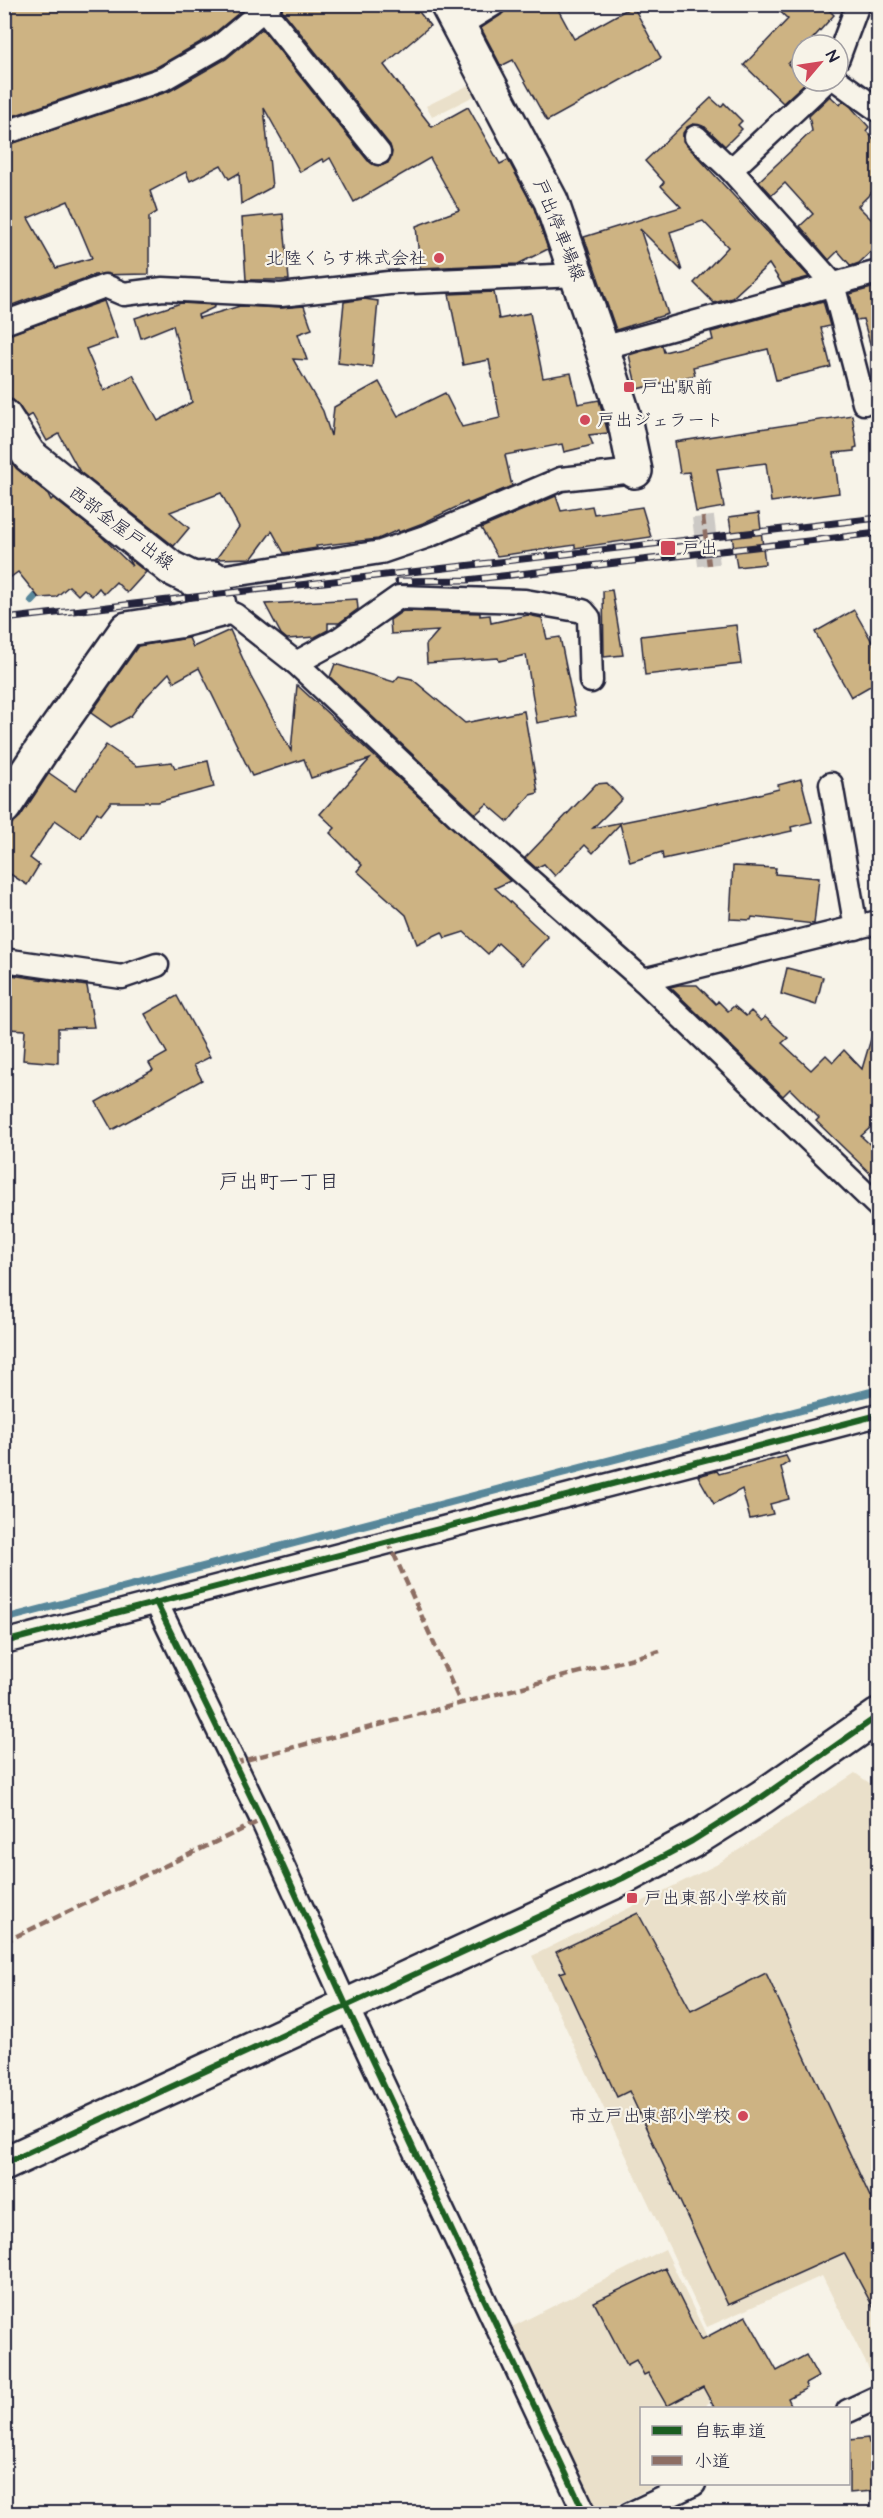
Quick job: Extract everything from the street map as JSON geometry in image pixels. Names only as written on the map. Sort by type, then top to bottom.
[{"type":"main road","name":"戸出停車場線","points":[[453,15],[551,201],[623,413],[635,471]]},
{"type":"main road","name":"西部金屋戸出線","points":[[6,423],[29,455],[171,568],[194,579],[213,578]]},
{"type":"main road","points":[[4,807],[127,629],[178,621],[220,610],[213,578]]},
{"type":"main road","points":[[4,2164],[623,1878],[692,1841],[762,1797],[879,1716]]},
{"type":"street","points":[[453,15],[494,4]]},
{"type":"street","points":[[847,33],[858,4]]},
{"type":"street","points":[[4,133],[163,80],[219,47],[260,8],[306,60],[378,153]]},
{"type":"street","points":[[850,89],[879,110]]},
{"type":"street","points":[[730,170],[813,93]]},
{"type":"street","points":[[696,137],[730,170],[833,284],[864,403]]},
{"type":"street","points":[[602,348],[879,272]]},
{"type":"street","points":[[4,323],[105,285],[124,294],[163,289],[281,295],[389,283],[578,275]]},
{"type":"street","points":[[213,578],[381,552],[428,536],[561,479],[635,471]]},
{"type":"street","points":[[296,663],[338,640],[399,597],[525,601],[583,611],[589,618],[591,681]]},
{"type":"street","points":[[220,610],[235,615],[296,663],[474,831],[643,980],[879,1206]]},
{"type":"street","points":[[831,784],[856,928]]},
{"type":"street","points":[[643,980],[879,922]]},
{"type":"street","points":[[4,960],[122,976],[157,965]]},
{"type":"street","points":[[4,1642],[879,1415]]},
{"type":"street","points":[[156,1602],[262,1820],[346,2006],[585,2514]]},
{"type":"street","points":[[850,2411],[879,2397]]},
{"type":"street","points":[[630,2514],[692,2485]]},
{"type":"shaded area","points":[[477,81],[482,92],[432,117],[426,106]]},
{"type":"shaded area","name":"市立戸出東部小学校","points":[[855,1773],[878,1789],[878,2375],[870,2371],[822,2276],[707,2327],[532,1956],[716,1865]]},
{"type":"shaded area","points":[[665,2249],[721,2366],[706,2407],[640,2407],[640,2485],[653,2485],[653,2487],[604,2511],[593,2504],[512,2327]]},
{"type":"building","points":[[4,4],[234,4],[240,12],[211,36],[157,67],[4,119]]},
{"type":"building","points":[[284,4],[413,4],[430,26],[384,65],[432,127],[468,107],[500,164],[508,160],[534,208],[548,249],[518,264],[420,268],[416,226],[459,210],[430,158],[354,202],[330,158],[324,162],[322,159],[300,172],[264,108],[272,187],[241,204],[239,173],[229,179],[221,165],[190,181],[186,172],[150,191],[157,212],[149,217],[149,274],[94,275],[4,308],[4,146],[170,91],[226,59],[262,29],[368,161],[380,166],[388,163],[392,152],[390,145],[282,10]],"holes":[[[68,201],[92,258],[56,268],[28,218]]]},
{"type":"building","points":[[507,4],[555,4],[574,39],[633,6],[661,58],[547,121],[513,60],[501,66],[481,28],[501,15]]},
{"type":"building","points":[[772,4],[823,4],[834,15],[818,33],[790,33],[790,62],[788,64],[790,66],[790,93],[794,93],[783,103],[744,65],[788,19]]},
{"type":"building","points":[[830,96],[840,105],[843,101],[851,107],[869,127],[866,131],[879,144],[879,185],[858,206],[879,227],[879,244],[859,263],[851,266],[838,251],[829,260],[800,226],[813,214],[785,183],[772,195],[759,181],[812,131],[809,116]]},
{"type":"building","points":[[711,98],[721,107],[724,103],[742,121],[738,125],[742,129],[725,146],[705,127],[693,124],[683,133],[683,141],[809,277],[782,284],[769,264],[732,298],[714,303],[694,283],[728,247],[703,221],[670,232],[682,271],[640,229],[668,314],[616,330],[584,237],[681,207],[661,186],[664,182],[645,161]]},
{"type":"building","points":[[283,214],[289,280],[246,280],[242,218]]},
{"type":"building","points":[[879,286],[879,353],[873,354],[863,319],[856,320],[850,294]]},
{"type":"building","points":[[494,292],[499,319],[530,313],[543,378],[571,373],[578,404],[599,400],[608,433],[589,435],[593,445],[564,452],[562,444],[505,455],[512,486],[378,539],[316,546],[317,548],[284,553],[272,531],[252,558],[216,559],[239,527],[221,493],[170,512],[189,528],[174,546],[80,472],[59,434],[47,441],[32,414],[27,417],[13,400],[4,397],[4,336],[104,301],[117,338],[86,349],[104,391],[133,375],[158,421],[192,402],[173,325],[141,338],[135,318],[181,303],[215,305],[198,315],[199,318],[240,306],[280,308],[304,306],[312,329],[298,334],[307,360],[293,359],[323,411],[331,436],[334,407],[379,382],[398,416],[445,393],[462,427],[500,418],[489,360],[463,365],[449,294]]},
{"type":"building","points":[[364,299],[378,301],[372,367],[338,363],[344,302]]},
{"type":"building","points":[[823,301],[830,326],[821,328],[831,367],[776,380],[768,349],[693,367],[695,375],[637,389],[629,355],[662,345],[664,352],[713,340],[711,332]]},
{"type":"building","points":[[852,415],[857,447],[854,451],[834,453],[839,493],[771,502],[766,463],[717,469],[724,507],[696,512],[689,472],[680,473],[675,442]]},
{"type":"building","points":[[4,452],[17,469],[48,494],[51,500],[53,498],[99,534],[132,566],[127,557],[146,572],[127,593],[116,582],[104,594],[99,588],[92,596],[84,589],[78,595],[69,586],[56,597],[39,598],[18,572],[4,582]]},
{"type":"building","points":[[556,496],[561,511],[592,506],[594,514],[642,507],[651,537],[497,556],[481,528]]},
{"type":"building","points":[[759,513],[765,564],[737,567],[729,517]]},
{"type":"building","points":[[612,590],[623,655],[604,657],[603,591]]},
{"type":"building","points":[[357,599],[358,609],[339,623],[328,623],[328,630],[315,637],[287,639],[281,634],[265,604]]},
{"type":"building","points":[[854,610],[879,654],[879,681],[851,697],[815,632]]},
{"type":"building","points":[[403,611],[480,613],[480,616],[490,615],[491,623],[528,615],[542,618],[547,639],[560,637],[576,716],[537,723],[526,655],[499,661],[498,658],[427,663],[426,645],[438,631],[391,634],[390,620]]},
{"type":"building","points":[[736,625],[741,664],[645,675],[641,636]]},
{"type":"building","points":[[230,630],[251,677],[291,751],[297,685],[510,881],[495,888],[548,937],[522,965],[498,943],[488,954],[464,932],[445,938],[442,932],[417,944],[406,915],[357,871],[362,865],[330,833],[335,828],[320,814],[370,759],[311,778],[304,759],[252,776],[199,668],[174,682],[169,673],[131,716],[111,727],[91,713],[138,646],[189,638],[193,647]]},
{"type":"building","points":[[335,664],[394,682],[399,676],[412,679],[465,723],[524,711],[538,793],[530,795],[508,822],[487,804],[476,814],[330,677]]},
{"type":"building","points":[[106,745],[137,766],[172,762],[175,768],[208,761],[214,787],[158,802],[111,802],[101,815],[97,812],[81,838],[55,820],[30,858],[39,865],[27,885],[4,870],[4,833],[10,824],[20,817],[49,773],[75,791]]},
{"type":"building","points":[[801,779],[812,822],[791,827],[792,831],[663,859],[662,852],[630,862],[620,824],[593,853],[585,845],[555,876],[544,864],[536,868],[525,858],[596,784],[607,783],[622,799],[593,828],[747,797],[779,789],[778,785]]},
{"type":"building","points":[[733,866],[776,868],[775,874],[819,878],[814,924],[752,917],[751,920],[730,919]]},
{"type":"building","points":[[787,968],[823,977],[816,1005],[781,994]]},
{"type":"building","points":[[4,974],[87,986],[94,1027],[58,1028],[58,1063],[23,1060],[25,1030],[8,1029],[12,993],[4,992]]},
{"type":"building","points":[[697,985],[716,1004],[718,1001],[728,1011],[734,1006],[746,1016],[751,1011],[761,1021],[765,1017],[788,1038],[782,1043],[811,1070],[826,1055],[833,1062],[844,1050],[862,1069],[873,1032],[879,1033],[879,1120],[861,1136],[879,1153],[879,1182],[816,1121],[819,1118],[790,1089],[783,1096],[670,987]]},
{"type":"building","points":[[177,996],[210,1057],[194,1065],[202,1080],[112,1130],[96,1102],[153,1070],[149,1063],[167,1053],[145,1014]]},
{"type":"building","points":[[786,1456],[789,1462],[781,1467],[789,1499],[770,1504],[773,1514],[750,1519],[742,1489],[714,1504],[698,1476],[717,1471],[719,1474]]},
{"type":"building","points":[[638,1913],[691,2011],[766,1973],[879,2216],[879,2318],[844,2253],[728,2305],[629,2091],[617,2097],[560,1973],[566,1971],[556,1952]]},
{"type":"building","points":[[665,2268],[701,2340],[746,2316],[777,2371],[806,2355],[818,2377],[805,2384],[807,2388],[788,2398],[792,2407],[714,2407],[703,2387],[667,2406],[648,2373],[644,2375],[636,2360],[627,2365],[594,2302]]},
{"type":"building","points":[[868,2438],[869,2443],[873,2443],[875,2463],[870,2463],[873,2491],[849,2493],[850,2440]]},
{"type":"waterway","points":[[32,601],[44,588]]},
{"type":"waterway","points":[[4,1619],[878,1390]]},
{"type":"tunnel","points":[[703,517],[709,565]]},
{"type":"railway","points":[[4,619],[878,518]]},
{"type":"railway","points":[[398,581],[467,580],[878,533]]},
{"type":"marked path","points":[[703,517],[709,565]]},
{"type":"marked path","points":[[388,1541],[461,1704]]},
{"type":"marked path","points":[[234,1763],[660,1651]]},
{"type":"marked path","points":[[4,1942],[262,1820]]},
{"type":"cycle path","points":[[4,1642],[878,1415]]},
{"type":"cycle path","points":[[156,1602],[262,1820],[346,2005],[585,2514]]},
{"type":"cycle path","points":[[4,2164],[623,1878],[692,1841],[762,1797],[878,1716]]},
{"type":"place","name":"北陸くらす株式会社","points":[[439,258]]},
{"type":"place","name":"戸出駅前","points":[[629,387]]},
{"type":"place","name":"戸出ジェラート","points":[[585,420]]},
{"type":"place","name":"戸出","points":[[668,548]]},
{"type":"place","name":"戸出東部小学校前","points":[[632,1898]]},
{"type":"place","name":"市立戸出東部小学校","points":[[743,2116]]},
{"type":"district","name":"戸出町一丁目","points":[[279,1182]]}]
